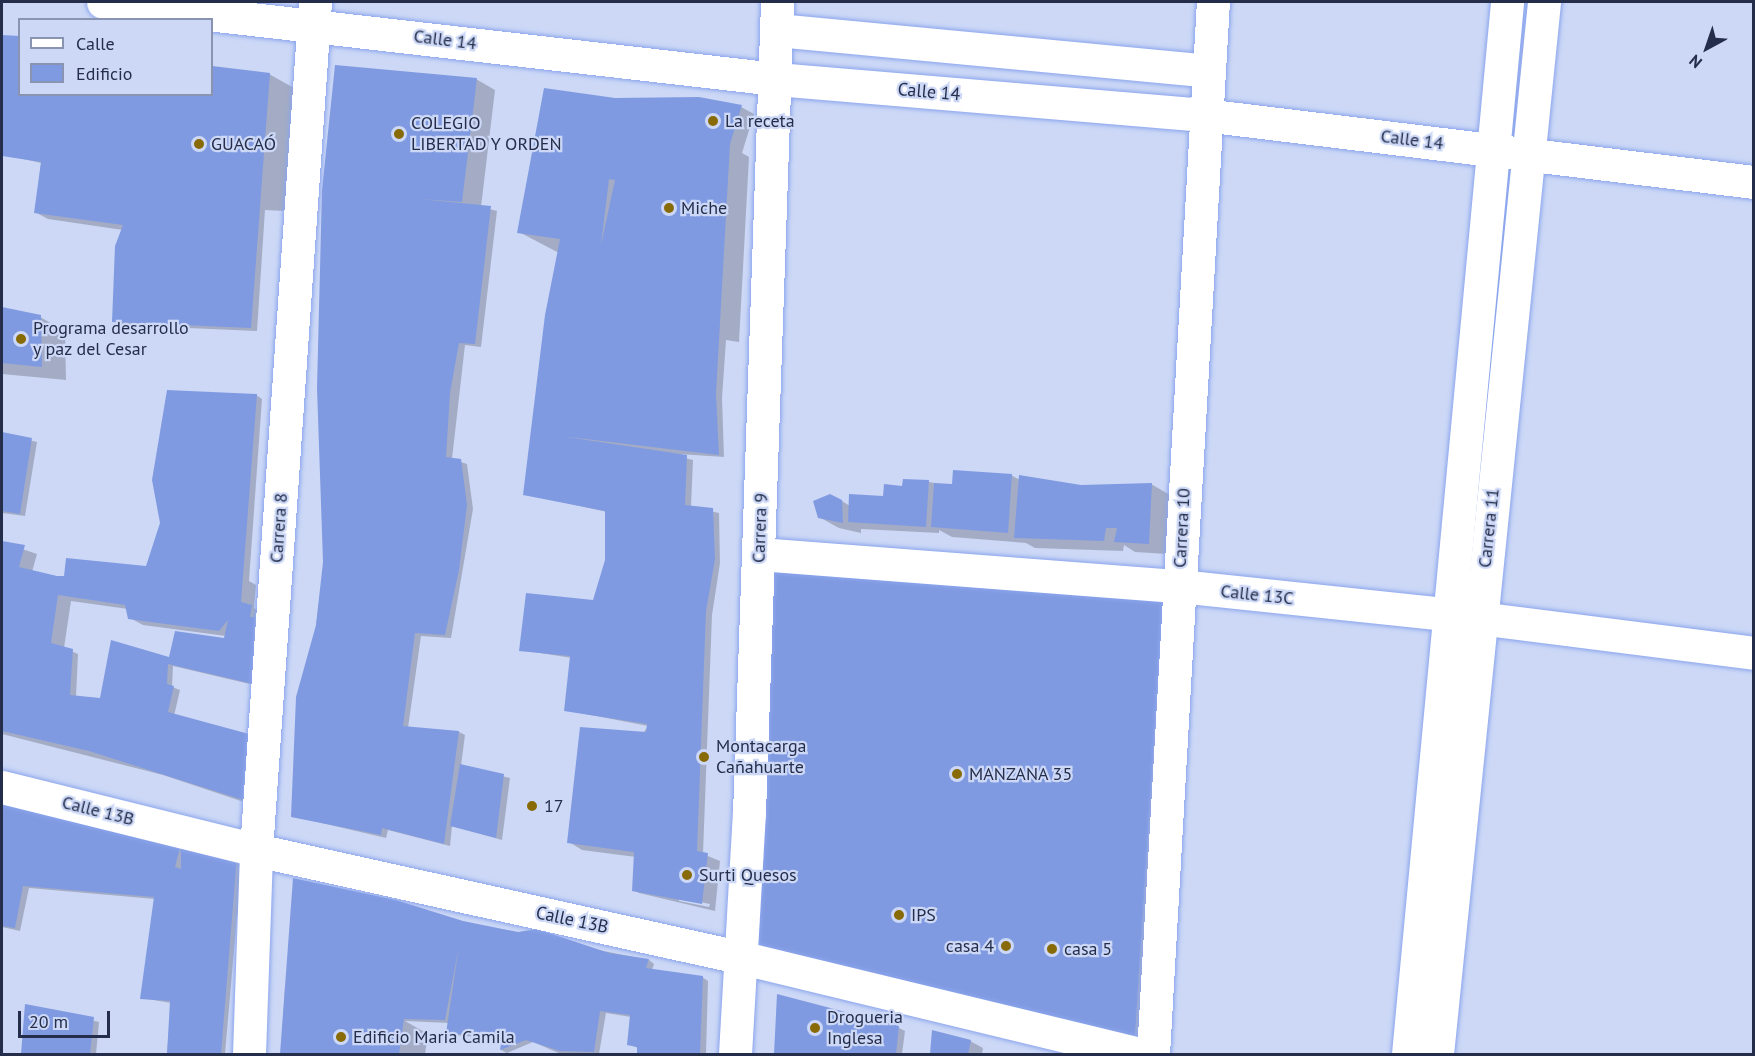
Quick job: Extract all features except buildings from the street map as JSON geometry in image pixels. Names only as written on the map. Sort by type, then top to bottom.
[{"type":"street","name":"Calle 14","points":[[104,2],[314,13],[776,79],[1204,115],[1754,182]]},
{"type":"street","name":"Carrera 10","points":[[1153,1054],[1204,115],[1213,2]]},
{"type":"street","name":"Carrera 11","points":[[1408,1054],[1447,614],[1507,2]]},
{"type":"street","name":"Carrera 11","points":[[1437,1054],[1479,620],[1530,153],[1544,2]]},
{"type":"street","name":"Carrera 8","points":[[249,1054],[256,850],[314,13]]},
{"type":"street","points":[[777,16],[1207,71]]},
{"type":"street","name":"Carrera 9","points":[[735,1054],[749,813],[777,16]]},
{"type":"street","name":"Calle 13C","points":[[759,554],[1179,586],[1447,614],[1479,620],[1754,653]]},
{"type":"street","name":"Calle 13B","points":[[2,787],[256,850],[739,957],[1141,1054]]},
{"type":"place","name":"La receta","points":[[713,121]]},
{"type":"place","name":"COLEGIO LIBERTAD Y ORDEN","points":[[399,134]]},
{"type":"place","name":"GUACAÓ","points":[[199,144]]},
{"type":"place","name":"Miche","points":[[669,208]]},
{"type":"place","name":"Programa desarrollo y paz del Cesar","points":[[21,339]]},
{"type":"place","name":"Montacarga Cañahuarte","points":[[704,757]]},
{"type":"place","name":"MANZANA 35","points":[[957,774]]},
{"type":"place","name":"17","points":[[532,806]]},
{"type":"place","name":"Surti Quesos","points":[[687,875]]},
{"type":"place","name":"IPS","points":[[899,915]]},
{"type":"place","name":"casa 4","points":[[1006,946]]},
{"type":"place","name":"casa 5","points":[[1052,949]]},
{"type":"place","name":"Drogueria Inglesa","points":[[815,1028]]},
{"type":"place","name":"Edificio Maria Camila","points":[[341,1037]]}]
